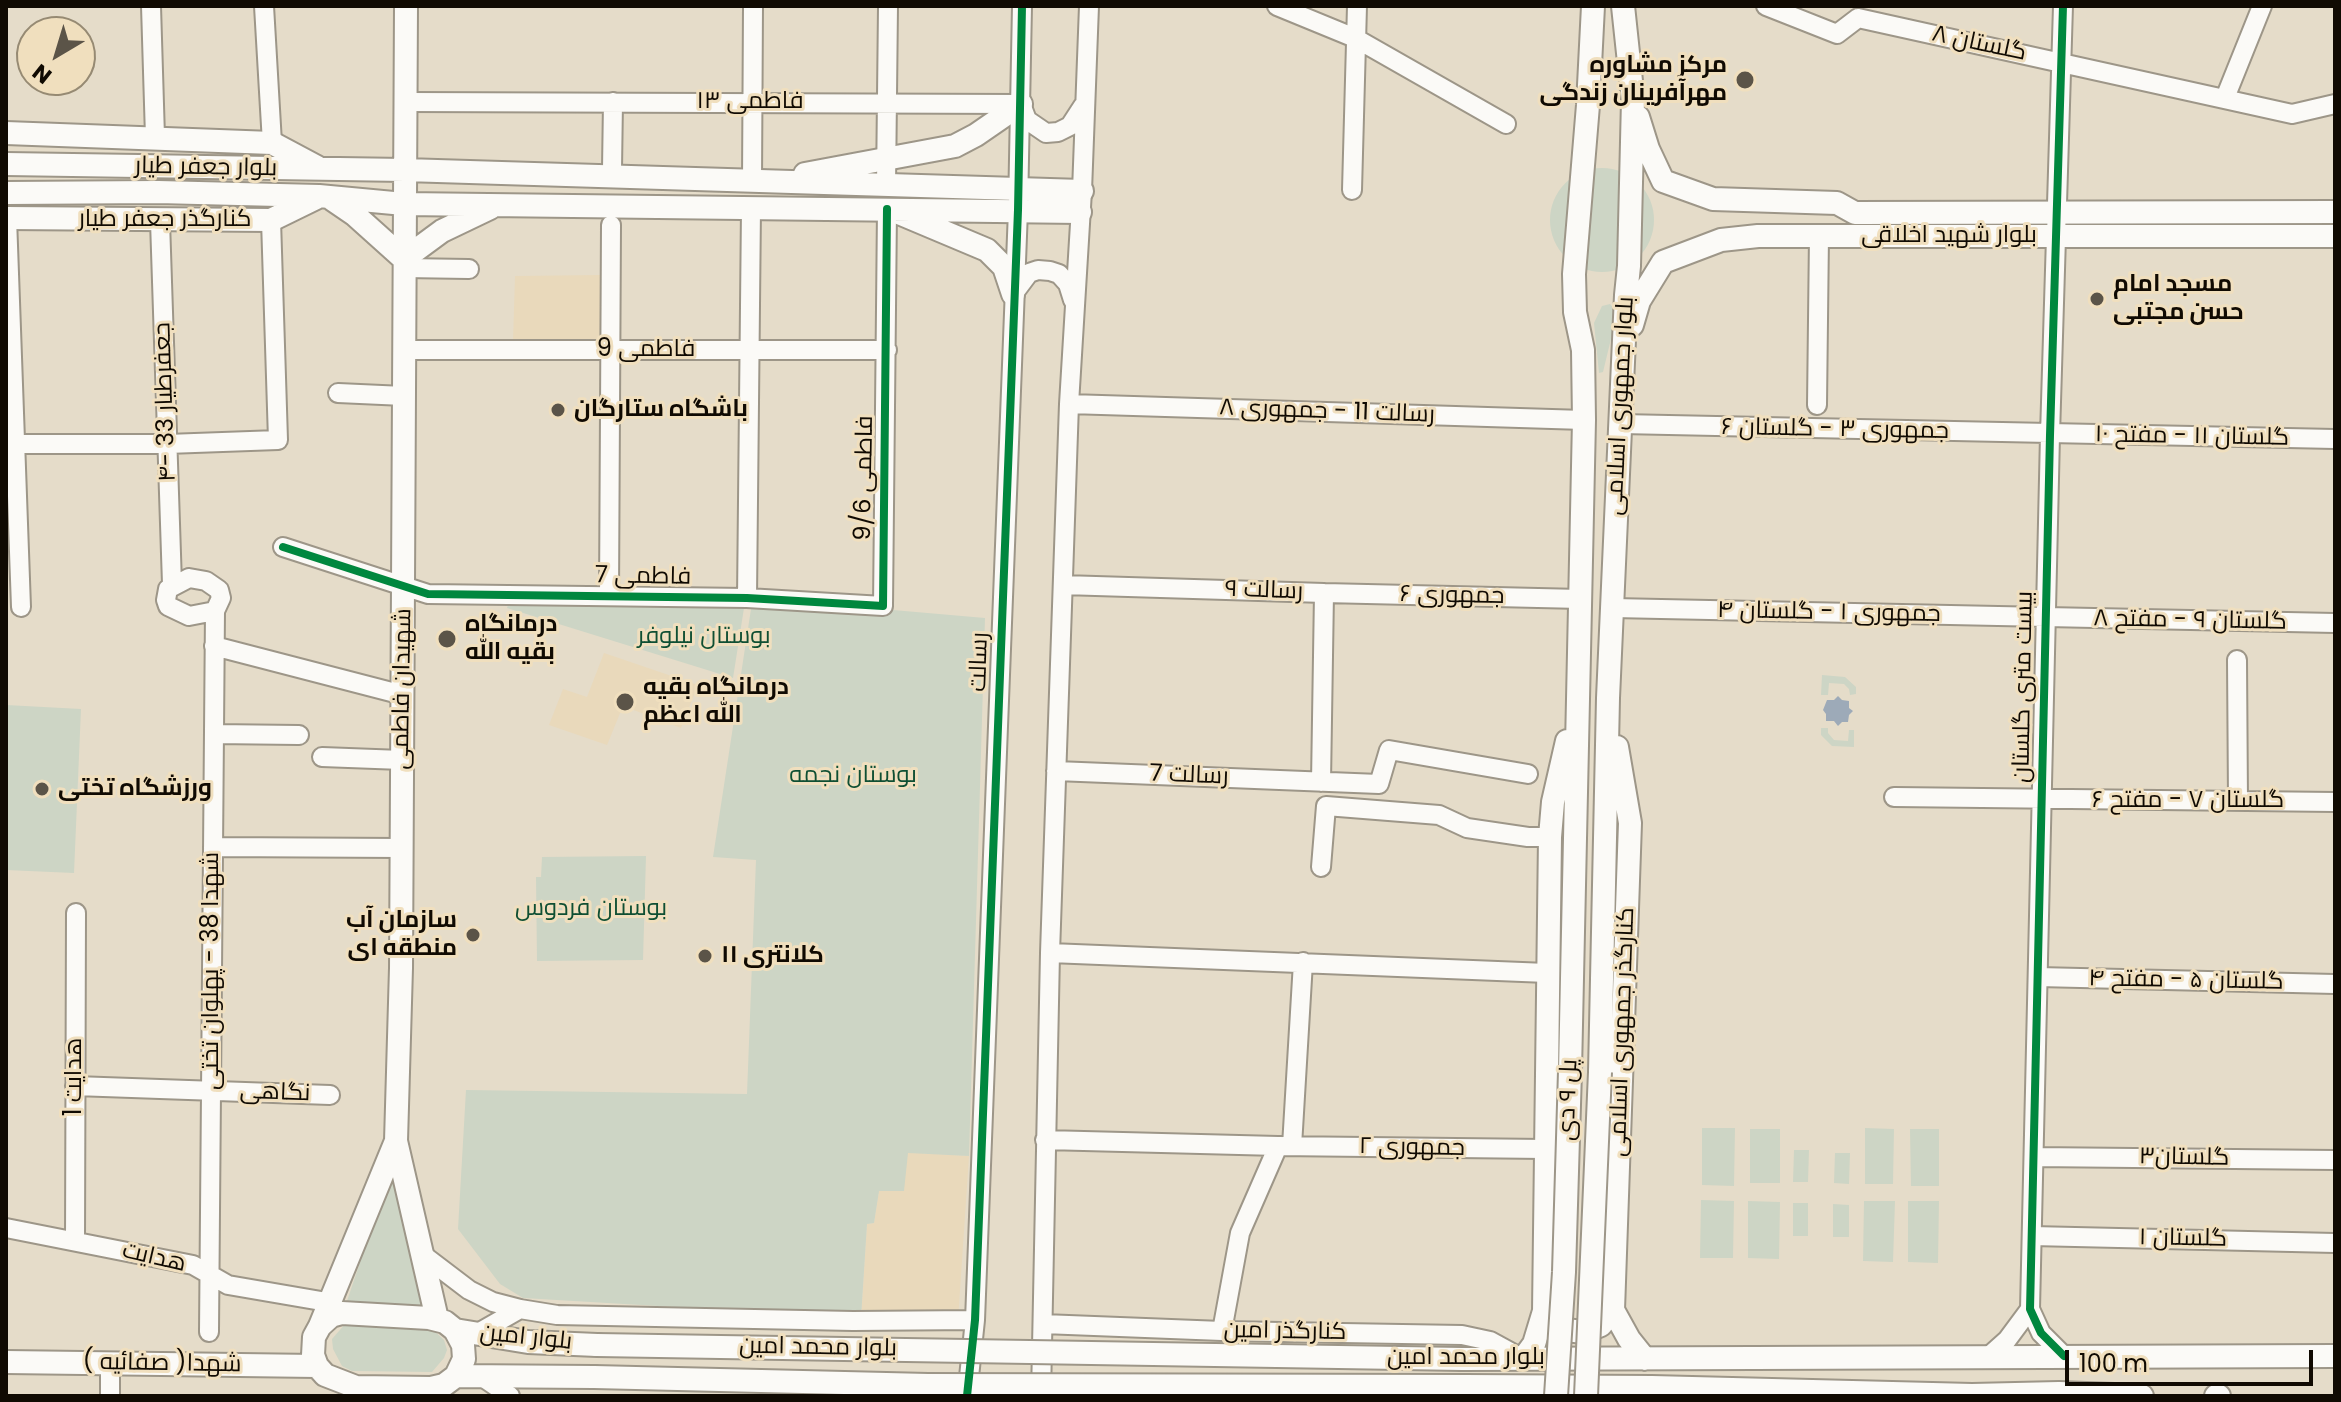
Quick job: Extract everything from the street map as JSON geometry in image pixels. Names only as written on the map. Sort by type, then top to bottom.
[{"type":"main road","name":"شهیدان فاطمی","points":[[406,6],[402,848],[396,1141],[423,1255],[463,1345],[464,1359],[447,1386]]},
{"type":"main road","name":"بلوار جمهوری اسلامی","points":[[1575,805],[1584,420],[1583,350],[1575,312],[1574,274],[1593,6]]},
{"type":"main road","name":"بلوار جمهوری اسلامی","points":[[1606,806],[1633,100],[1623,6]]},
{"type":"main road","name":"بلوار شهید اخلاقی","points":[[1633,100],[1648,149],[1663,181],[1713,199],[1837,203],[1855,213],[2335,212]]},
{"type":"main road","points":[[758,181],[955,146],[1021,104]]},
{"type":"main road","points":[[6,133],[272,143],[322,170]]},
{"type":"main road","points":[[359,170],[384,158],[406,142],[425,156],[469,172]]},
{"type":"main road","name":"بلوار جعفر طیار","points":[[6,164],[405,170],[758,181]]},
{"type":"main road","points":[[758,181],[886,186],[1018,200],[1081,202]]},
{"type":"main road","name":"بلوار جعفر طیار","points":[[6,193],[158,192],[324,197],[404,204],[887,209],[1018,200]]},
{"type":"main road","points":[[324,197],[355,215],[404,264],[442,231],[498,205]]},
{"type":"main road","name":"کنارگذر جعفر طیار","points":[[7,218],[271,220],[324,197]]},
{"type":"main road","points":[[887,209],[987,250],[1004,267],[1013,294]]},
{"type":"main road","name":"بلوار شهید اخلاقی","points":[[1625,350],[1639,301],[1663,262],[1721,240],[1819,235],[2335,236]]},
{"type":"main road","points":[[1523,1359],[1540,1329],[1544,1311],[1550,837],[1553,802],[1578,697]]},
{"type":"main road","name":"کنارگذر جمهوری اسلامی","points":[[1608,698],[1630,823],[1613,1310]]},
{"type":"main road","name":"پل ۹ دی","points":[[1556,1396],[1564,1272],[1575,805]]},
{"type":"main road","name":"پل ۹ دی","points":[[1586,1396],[1600,1072],[1606,806]]},
{"type":"main road","points":[[345,1389],[317,1366],[312,1346],[320,1326],[335,1308],[396,1141]]},
{"type":"main road","name":"بلوار امین","points":[[335,1308],[457,1327],[528,1342],[597,1345]]},
{"type":"main road","points":[[1544,1311],[1556,1325],[1574,1332],[1584,1332],[1601,1325],[1613,1310],[1629,1339],[1645,1359]]},
{"type":"main road","name":"بلوار محمد امین","points":[[597,1345],[1462,1359],[2329,1355]]},
{"type":"main road","points":[[2059,1393],[2052,1385],[2050,1373],[2054,1363],[2064,1356]]},
{"type":"main road","points":[[1988,1357],[1998,1359],[2006,1367],[2008,1377],[2005,1387],[1997,1394]]},
{"type":"main road","name":"شهدا( صفائیه )","points":[[6,1362],[317,1366]]},
{"type":"main road","name":"بلوار امین","points":[[345,1389],[431,1388],[481,1376],[594,1377]]},
{"type":"main road","name":"بلوار محمد امین","points":[[594,1377],[928,1385],[2142,1396]]},
{"type":"street","points":[[151,6],[155,137]]},
{"type":"street","points":[[264,6],[272,143]]},
{"type":"street","points":[[753,6],[752,102],[758,181]]},
{"type":"street","points":[[886,186],[888,6]]},
{"type":"street","name":"رسالت","points":[[967,1396],[975,1320],[1018,200],[1022,6]]},
{"type":"street","points":[[1041,1396],[1056,771],[1069,404],[1089,6]]},
{"type":"street","points":[[1277,6],[1355,38],[1506,124]]},
{"type":"street","points":[[1352,190],[1357,6]]},
{"type":"street","name":"گلستان ۸","points":[[1766,6],[1837,34],[1860,12],[2061,62],[2292,114],[2335,104]]},
{"type":"street","name":"بیست متری گلستان","points":[[2030,1309],[2045,619],[2063,6]]},
{"type":"street","points":[[2225,98],[2262,6]]},
{"type":"street","name":"فاطمی ۱۳","points":[[406,102],[887,101],[1021,104]]},
{"type":"street","points":[[612,169],[613,102]]},
{"type":"street","points":[[1021,104],[1027,120],[1046,133],[1070,126],[1084,104]]},
{"type":"street","points":[[747,598],[751,208]]},
{"type":"street","name":"فاطمی 9/6","points":[[883,606],[887,209]]},
{"type":"street","points":[[7,218],[21,607]]},
{"type":"street","points":[[16,444],[278,440],[271,220]]},
{"type":"street","name":"۴- جعفرطیار 33","points":[[160,221],[172,584]]},
{"type":"street","points":[[609,596],[611,225]]},
{"type":"street","points":[[1817,405],[1819,235]]},
{"type":"street","points":[[404,264],[469,269]]},
{"type":"street","points":[[1013,294],[1029,273],[1050,271],[1059,274],[1068,284],[1074,302]]},
{"type":"street","name":"فاطمی 9","points":[[404,350],[887,350]]},
{"type":"street","points":[[338,393],[404,396]]},
{"type":"street","name":"رسالت 11 - جمهوری ۸","points":[[1069,404],[1584,420]]},
{"type":"street","name":"جمهوری ۳ - گلستان ۶","points":[[1621,424],[2050,435]]},
{"type":"street","name":"گلستان ۱۱ - مفتح ۱۰","points":[[2050,435],[2335,439]]},
{"type":"street","name":"فاطمی 7","points":[[283,547],[428,594],[747,598],[883,606]]},
{"type":"street","points":[[198,578],[214,585],[221,598],[215,611],[198,616],[173,610],[166,600],[172,584],[198,578]]},
{"type":"street","name":"رسالت ۹","points":[[1063,585],[1324,593],[1321,782]]},
{"type":"street","name":"جمهوری ۶","points":[[1324,593],[1581,599]]},
{"type":"street","name":"جمهوری ۱ - گلستان ۴","points":[[1613,608],[2045,619]]},
{"type":"street","name":"شهدا 38 - پهلوان تختی","points":[[209,1332],[215,611]]},
{"type":"street","name":"گلستان ۹ - مفتح ۸","points":[[2045,619],[2335,623]]},
{"type":"street","points":[[214,646],[403,695]]},
{"type":"street","points":[[2237,660],[2238,801]]},
{"type":"street","points":[[214,734],[299,735]]},
{"type":"street","name":"رسالت 7","points":[[1056,771],[1379,784],[1389,750],[1528,774]]},
{"type":"street","points":[[322,757],[402,760]]},
{"type":"street","name":"گلستان ۷ - مفتح ۶","points":[[1894,797],[2335,802]]},
{"type":"street","points":[[1321,867],[1326,806],[1439,815],[1467,828],[1550,837]]},
{"type":"street","points":[[213,847],[402,848]]},
{"type":"street","name":"هدایت 1","points":[[75,1241],[76,913]]},
{"type":"street","points":[[1050,953],[1547,973]]},
{"type":"street","points":[[1222,1331],[1240,1233],[1285,1146],[1303,962]]},
{"type":"street","name":"گلستان ۵ - مفتح ۴","points":[[2038,977],[2335,984]]},
{"type":"street","name":"نگاهی","points":[[75,1086],[330,1095]]},
{"type":"street","name":"جمهوری ۲","points":[[1045,1140],[1545,1149]]},
{"type":"street","name":"گلستان۳","points":[[2034,1157],[2335,1160]]},
{"type":"street","name":"هدایت","points":[[6,1228],[193,1265],[228,1285],[335,1308]]},
{"type":"street","name":"گلستان ۱","points":[[2032,1236],[2335,1243]]},
{"type":"street","points":[[423,1255],[469,1290],[493,1302],[557,1315],[853,1321],[975,1320]]},
{"type":"street","points":[[457,1327],[520,1309]]},
{"type":"street","points":[[1988,1357],[2007,1340],[2030,1309],[2041,1333],[2064,1356]]},
{"type":"street","name":"کنارگذر امین","points":[[1043,1324],[1462,1335],[1490,1341],[1523,1359]]},
{"type":"street","points":[[110,1364],[110,1396]]},
{"type":"street","points":[[481,1376],[510,1396]]},
{"type":"shaded area","points":[[602,275],[602,336],[598,340],[513,342],[515,276]]},
{"type":"shaded area","name":"درمانگاه بقیه الله اعظم","points":[[604,653],[698,685],[681,728],[623,706],[607,745],[549,725],[563,689],[587,697]]},
{"type":"shaded area","points":[[907,1152],[969,1156],[958,1320],[861,1318],[867,1224],[874,1223],[879,1191]]},
{"type":"green space","points":[[1602,168],[1622,172],[1639,183],[1650,200],[1654,220],[1650,240],[1639,257],[1622,268],[1602,272],[1582,268],[1565,257],[1554,240],[1550,220],[1554,200],[1565,183],[1582,172]]},
{"type":"green space","points":[[1610,304],[1616,318],[1603,372],[1599,373],[1594,323],[1602,306]]},
{"type":"green space","name":"بوستان نیلوفر","points":[[509,602],[744,608],[733,678],[507,608]]},
{"type":"green space","name":"بوستان نجمه","points":[[751,609],[893,610],[985,618],[969,1156],[908,1153],[904,1191],[879,1191],[874,1223],[867,1224],[861,1318],[523,1298],[500,1284],[458,1229],[466,1090],[747,1094],[756,860],[713,857]]},
{"type":"green space","points":[[1822,675],[1845,677],[1856,687],[1856,694],[1850,695],[1844,684],[1829,683],[1828,695],[1821,695]]},
{"type":"green space","name":"ورزشگاه تختی","points":[[6,705],[81,709],[74,873],[6,870]]},
{"type":"green space","points":[[1821,728],[1828,728],[1834,740],[1848,741],[1849,730],[1854,730],[1854,747],[1832,746],[1821,735]]},
{"type":"green space","name":"بوستان فردوس","points":[[646,856],[643,960],[537,961],[536,877],[541,877],[542,857]]},
{"type":"green space","points":[[1702,1128],[1735,1128],[1734,1186],[1702,1185]]},
{"type":"green space","points":[[1865,1128],[1894,1129],[1893,1184],[1865,1184]]},
{"type":"green space","points":[[1750,1129],[1780,1129],[1780,1183],[1750,1183]]},
{"type":"green space","points":[[1910,1129],[1939,1129],[1939,1186],[1911,1186]]},
{"type":"green space","points":[[1794,1150],[1809,1150],[1808,1182],[1793,1182]]},
{"type":"green space","points":[[1835,1153],[1850,1153],[1849,1184],[1834,1183]]},
{"type":"green space","points":[[392,1167],[433,1306],[347,1301]]},
{"type":"green space","points":[[1701,1200],[1734,1201],[1733,1258],[1700,1258]]},
{"type":"green space","points":[[1748,1201],[1780,1202],[1779,1259],[1748,1258]]},
{"type":"green space","points":[[1864,1201],[1895,1201],[1893,1262],[1863,1261]]},
{"type":"green space","points":[[1908,1201],[1939,1201],[1938,1263],[1908,1262]]},
{"type":"green space","points":[[1793,1203],[1808,1203],[1808,1236],[1793,1236]]},
{"type":"green space","points":[[1833,1204],[1849,1205],[1849,1237],[1833,1237]]},
{"type":"green space","points":[[346,1323],[431,1328],[444,1340],[447,1350],[432,1372],[352,1371],[342,1366],[333,1349],[332,1339]]},
{"type":"water","points":[[1838,696],[1849,701],[1849,708],[1853,711],[1848,722],[1838,726],[1834,721],[1826,721],[1823,710],[1827,700]]},
{"type":"cycle path","points":[[967,1396],[975,1320],[1018,210],[1022,6]]},
{"type":"cycle path","points":[[2063,6],[2030,1309],[2041,1333],[2064,1356]]},
{"type":"cycle path","points":[[283,547],[428,594],[747,598],[883,606],[887,209]]},
{"type":"place","name":"مرکز مشاوره مهرآفرینان زندگی","points":[[1745,80]]},
{"type":"place","name":"مسجد امام حسن مجتبی","points":[[2097,299]]},
{"type":"place","name":"باشگاه ستارگان","points":[[558,410]]},
{"type":"place","name":"درمانگاه بقیه الله","points":[[447,639]]},
{"type":"place","name":"درمانگاه بقیه الله اعظم","points":[[625,702]]},
{"type":"place","name":"ورزشگاه تختی","points":[[42,789]]},
{"type":"place","name":"سازمان آب منطقه ای","points":[[473,935]]},
{"type":"place","name":"کلانتری ۱۱","points":[[705,956]]}]
